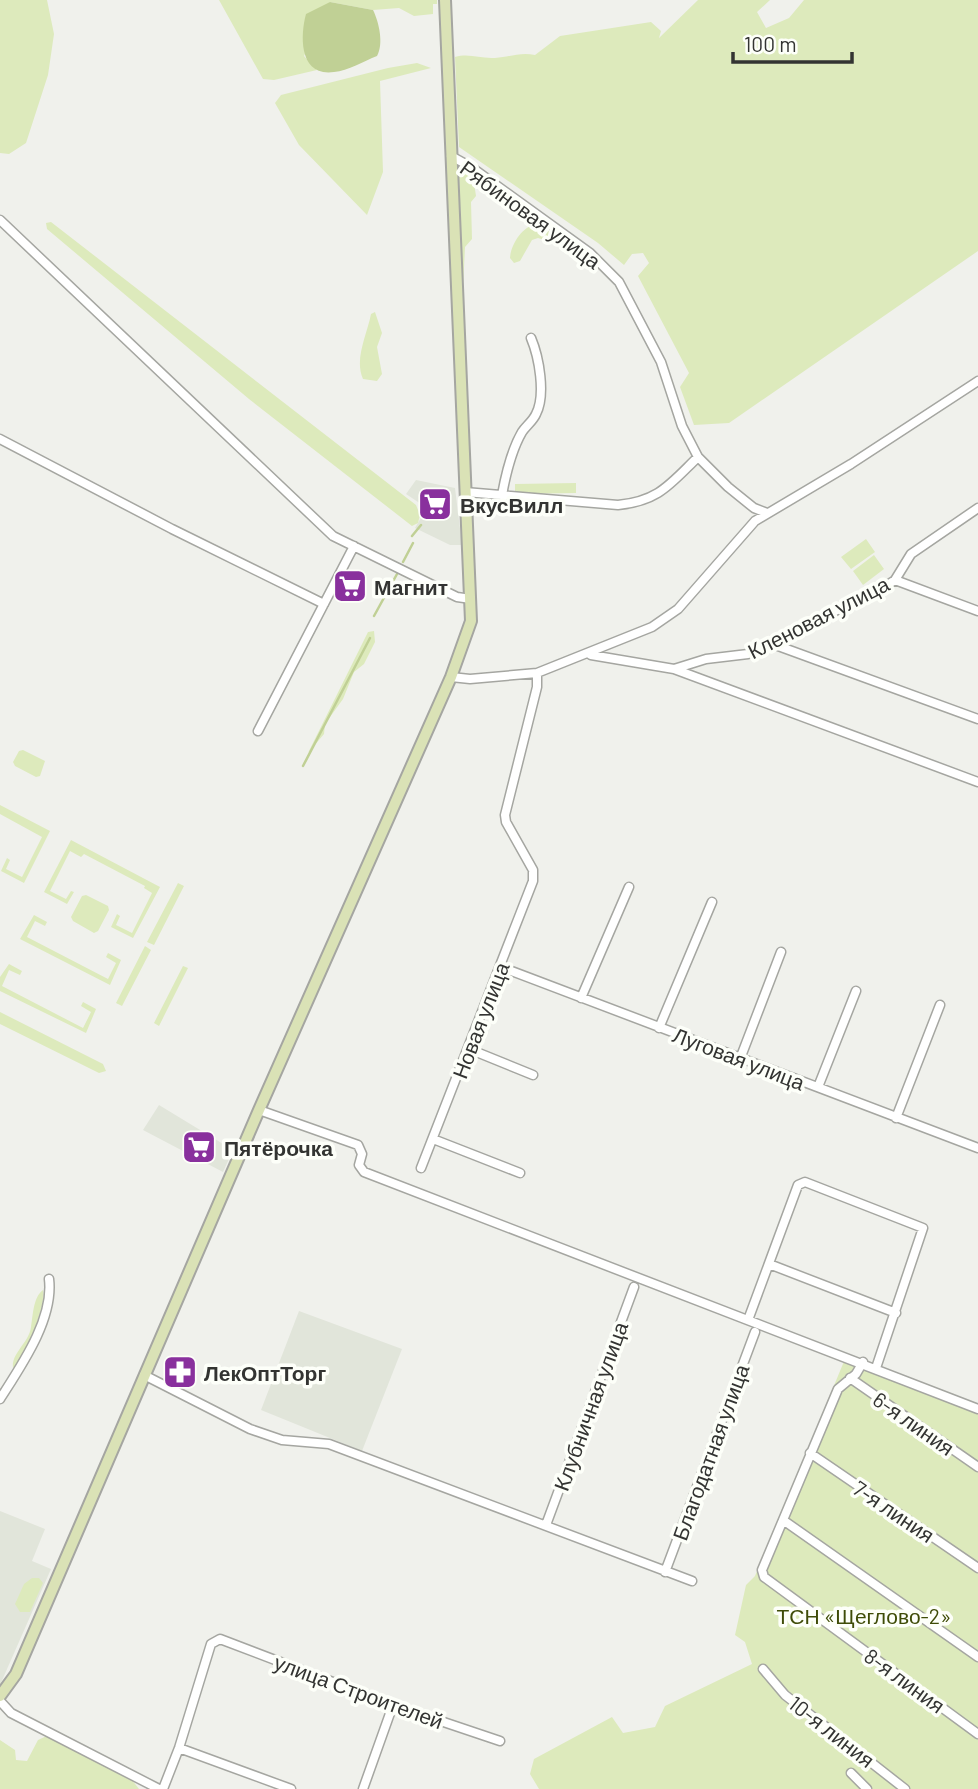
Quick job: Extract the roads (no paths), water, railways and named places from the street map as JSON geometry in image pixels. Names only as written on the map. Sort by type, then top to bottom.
[{"type":"main road","points":[[0,1699],[12,1682],[259,1110],[451,677],[471,621],[445,0]]},
{"type":"street","name":"Рябиновая улица","points":[[451,156],[471,167],[590,253],[619,282],[661,362],[682,426],[698,457],[728,487],[754,508],[767,513]]},
{"type":"street","points":[[0,220],[333,536],[457,597],[471,599]]},
{"type":"street","points":[[502,495],[509,461],[523,432],[537,414],[540,398],[537,351],[531,338]]},
{"type":"street","points":[[451,677],[470,679],[537,673],[652,626],[678,609],[736,541],[767,513],[851,464],[978,381]]},
{"type":"street","points":[[0,439],[172,529],[324,604]]},
{"type":"street","points":[[465,492],[618,505],[641,503],[658,496],[698,457]]},
{"type":"street","name":"Кленовая улица","points":[[674,669],[706,659],[736,658],[895,580],[911,554],[978,508]]},
{"type":"street","points":[[258,731],[354,546]]},
{"type":"street","points":[[895,580],[978,611]]},
{"type":"street","points":[[770,643],[978,719]]},
{"type":"street","points":[[588,654],[674,669],[978,782]]},
{"type":"street","name":"Новая улица","points":[[421,1168],[533,881],[533,870],[506,822],[505,815],[537,687],[537,673]]},
{"type":"street","points":[[581,998],[629,887]]},
{"type":"street","points":[[659,1028],[712,902]]},
{"type":"street","points":[[740,1059],[781,952]]},
{"type":"street","name":"Луговая улица","points":[[501,967],[896,1118],[977,1146]]},
{"type":"street","points":[[818,1087],[856,992]]},
{"type":"street","points":[[896,1118],[940,1005]]},
{"type":"street","points":[[469,1049],[533,1075]]},
{"type":"street","points":[[259,1110],[358,1145],[362,1154],[359,1165],[364,1172],[863,1362],[978,1409]]},
{"type":"street","points":[[433,1139],[520,1173]]},
{"type":"street","points":[[748,1320],[801,1182],[919,1224],[923,1233],[876,1368]]},
{"type":"street","points":[[769,1264],[896,1313]]},
{"type":"street","points":[[0,1399],[24,1361],[46,1310],[51,1293],[49,1279]]},
{"type":"street","name":"Клубничная улица","points":[[546,1525],[634,1287]]},
{"type":"street","name":"Благодатная улица","points":[[666,1572],[755,1332]]},
{"type":"street","points":[[863,1362],[838,1389],[783,1520],[978,1657]]},
{"type":"street","points":[[144,1375],[250,1429],[282,1440],[329,1444],[692,1581]]},
{"type":"street","name":"6-я линия","points":[[850,1378],[978,1467]]},
{"type":"street","name":"7-я линия","points":[[810,1453],[978,1568]]},
{"type":"street","name":"8-я линия","points":[[783,1520],[762,1570],[764,1577],[978,1734]]},
{"type":"street","name":"улица Строителей","points":[[180,1748],[211,1644],[220,1639],[393,1705],[500,1741]]},
{"type":"street","name":"10-я линия","points":[[763,1669],[785,1695],[905,1789]]},
{"type":"street","points":[[0,1699],[11,1713],[161,1789],[180,1748],[291,1789]]},
{"type":"street","points":[[363,1789],[393,1705]]},
{"type":"street","points":[[850,1773],[867,1789]]},
{"type":"waterway","points":[[412,536],[421,525]]},
{"type":"waterway","points":[[403,562],[413,543]]},
{"type":"waterway","points":[[374,616],[397,574]]},
{"type":"waterway","points":[[303,766],[370,638]]},
{"type":"place","name":"ВкусВилл","points":[[435,504]]},
{"type":"place","name":"Магнит","points":[[350,586]]},
{"type":"place","name":"Пятёрочка","points":[[199,1147]]},
{"type":"place","name":"ЛекОптТорг","points":[[180,1372]]},
{"type":"park label","name":"ТСН «Щеглово-2»","points":[[864,1615]]}]
